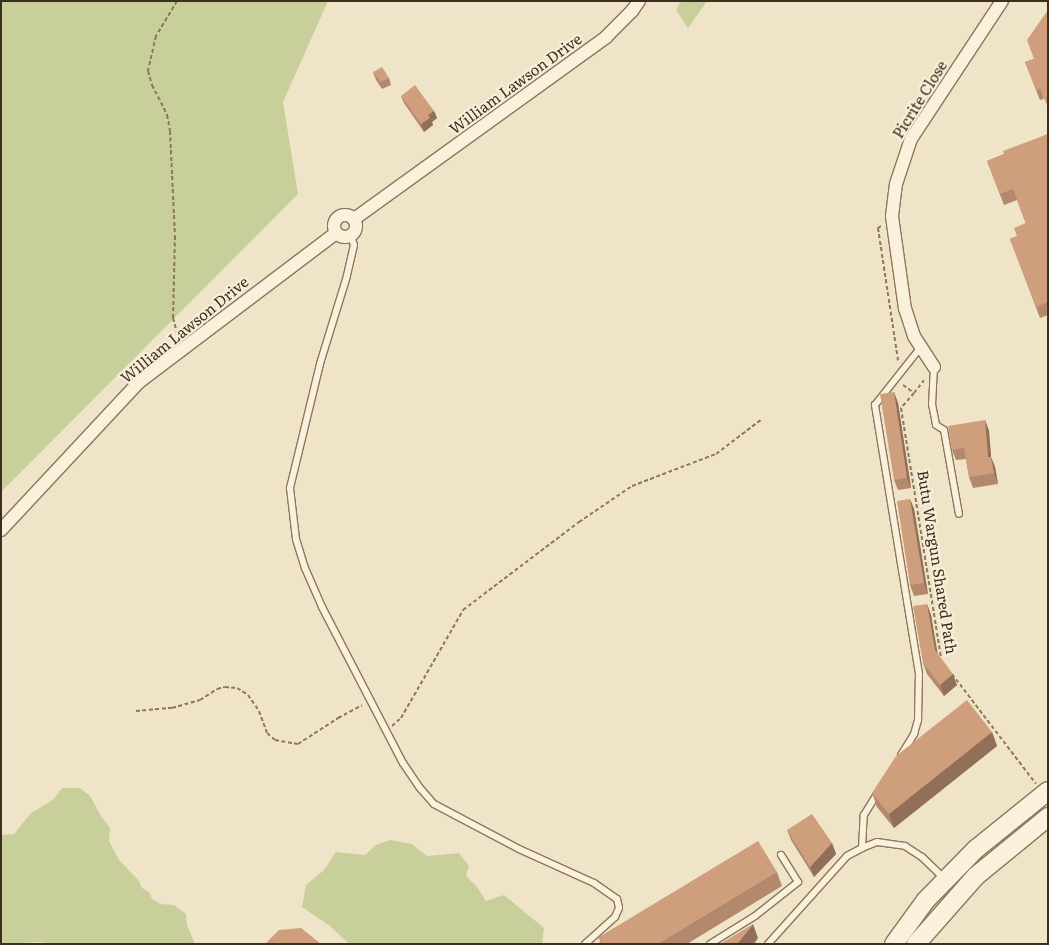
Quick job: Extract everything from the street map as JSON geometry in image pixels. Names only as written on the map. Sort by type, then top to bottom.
[{"type":"main road","points":[[894,944],[926,900],[976,849],[1045,786]]},
{"type":"main road","points":[[916,944],[960,892],[1048,817]]},
{"type":"street","name":"William Lawson Drive","points":[[1,530],[139,382],[336,232],[334,225],[337,218],[348,215],[354,219],[606,37],[632,11],[639,1]]},
{"type":"street","name":"Picrite Close","points":[[934,367],[914,336],[905,309],[892,216],[896,184],[910,139],[1002,1]]},
{"type":"street","points":[[336,232],[341,236],[351,236],[357,226],[354,219]]},
{"type":"lane","points":[[351,236],[354,245],[347,276],[320,364],[290,488],[296,539],[305,568],[322,607],[408,770],[434,804],[519,849],[594,883],[617,899],[619,908],[615,918],[585,944]]},
{"type":"lane","points":[[899,758],[914,734],[918,720],[919,674],[875,405],[921,347]]},
{"type":"lane","points":[[934,367],[932,404],[936,425],[944,430],[953,429]]},
{"type":"lane","points":[[944,430],[959,514]]},
{"type":"lane","points":[[862,848],[864,815],[884,783]]},
{"type":"lane","points":[[768,944],[847,856],[878,842],[905,846],[922,857],[946,880]]},
{"type":"lane","points":[[710,944],[755,916],[798,882],[781,855]]},
{"type":"path","points":[[177,1],[156,36],[148,71],[152,85],[166,114],[170,131],[175,236],[173,318],[177,333]]},
{"type":"path","name":"Butu Wargun Shared Path","points":[[914,393],[902,408],[941,659]]},
{"type":"path","points":[[386,729],[401,718],[463,610],[579,522],[632,486],[716,454],[762,419]]},
{"type":"path","name":"Butu Wargun Shared Path","points":[[951,673],[1037,786],[1045,786]]},
{"type":"path","points":[[136,711],[172,708],[200,700],[218,689],[237,688],[248,695],[271,737],[276,740],[298,744],[338,718],[371,701]]},
{"type":"green space","points":[[1,1],[328,1],[283,102],[298,194],[1,492]]},
{"type":"green space","points":[[681,1],[707,1],[688,28],[676,10]]},
{"type":"green space","points":[[62,788],[80,788],[90,796],[110,828],[109,841],[119,860],[139,881],[142,888],[149,892],[152,899],[161,904],[174,905],[186,914],[187,925],[195,944],[51,944],[41,942],[1,944],[1,835],[14,834],[31,813],[53,800]]},
{"type":"green space","points":[[390,840],[412,844],[427,856],[459,853],[469,866],[466,876],[477,887],[486,901],[504,895],[544,928],[542,944],[349,944],[330,926],[302,907],[306,885],[324,870],[336,852],[365,855],[376,845]]},
{"type":"building","points":[[1048,10],[1048,108],[1040,88],[1036,90],[1025,62],[1034,59],[1027,40]]},
{"type":"building","points":[[382,67],[389,78],[380,82],[373,72]]},
{"type":"building","points":[[415,85],[434,111],[428,115],[430,118],[421,124],[401,96]]},
{"type":"building","points":[[1048,134],[1048,302],[1036,307],[1010,239],[1017,236],[1014,228],[1026,223],[1013,189],[1000,194],[987,161],[1004,154],[1003,151]]},
{"type":"building","points":[[894,392],[907,478],[894,480],[880,394]]},
{"type":"building","points":[[985,420],[988,457],[991,457],[994,473],[969,477],[964,448],[952,450],[948,426]]},
{"type":"building","points":[[910,499],[924,583],[910,585],[897,501]]},
{"type":"building","points":[[927,604],[935,650],[953,674],[940,685],[923,663],[913,606]]},
{"type":"building","points":[[967,700],[992,732],[889,814],[872,793],[896,756]]},
{"type":"building","points":[[812,814],[832,843],[810,867],[787,830]]},
{"type":"building","points":[[758,841],[777,872],[658,944],[598,944],[601,942],[599,937]]},
{"type":"building","points":[[753,924],[737,944],[720,944]]},
{"type":"building","points":[[301,928],[321,944],[265,944],[279,930]]}]
